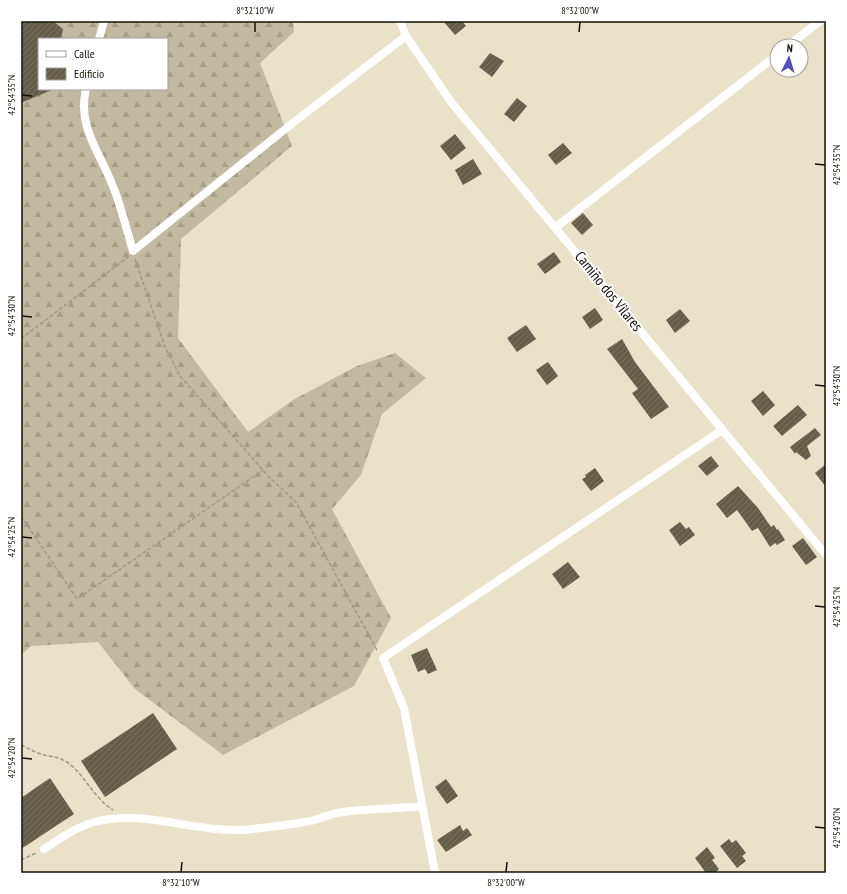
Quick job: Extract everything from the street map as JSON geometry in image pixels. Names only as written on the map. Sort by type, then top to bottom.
[{"type":"street","points":[[99,38],[104,21]]},
{"type":"street","name":"Camiño dos Vilares","points":[[400,21],[406,36],[451,102],[826,555]]},
{"type":"street","points":[[798,38],[820,21]]},
{"type":"street","points":[[86,90],[84,119],[112,184],[133,251],[294,122],[406,36]]},
{"type":"street","points":[[556,227],[769,60]]},
{"type":"street","points":[[434,873],[404,708],[383,658],[722,430]]},
{"type":"street","points":[[44,849],[73,830],[95,822],[129,817],[235,830],[263,828],[312,820],[341,812],[377,807],[398,809],[422,806]]},
{"type":"path","points":[[21,339],[120,263],[133,251],[165,347],[180,376],[263,470],[296,502],[383,658]]},
{"type":"path","points":[[21,516],[77,599],[263,470]]},
{"type":"path","points":[[21,745],[42,754],[65,761],[83,779],[95,796],[111,809],[129,817]]},
{"type":"path","points":[[21,860],[44,849]]},
{"type":"green space","points":[[21,21],[293,21],[294,32],[260,63],[292,146],[181,239],[178,338],[248,432],[293,400],[357,366],[395,353],[426,378],[382,414],[361,475],[332,509],[391,618],[354,686],[223,755],[135,689],[98,642],[31,646],[21,655]]},
{"type":"building","points":[[21,21],[53,21],[63,29],[61,38],[38,38],[38,90],[52,90],[21,103]]},
{"type":"building","points":[[443,21],[462,21],[466,26],[455,35]]},
{"type":"building","points":[[490,53],[504,61],[492,77],[479,67]]},
{"type":"building","points":[[517,98],[527,106],[514,122],[504,114]]},
{"type":"building","points":[[455,134],[466,148],[451,160],[440,146]]},
{"type":"building","points":[[563,143],[572,153],[556,165],[548,155]]},
{"type":"building","points":[[473,159],[482,174],[463,185],[455,170]]},
{"type":"building","points":[[583,213],[593,225],[582,235],[571,223]]},
{"type":"building","points":[[554,252],[561,262],[545,274],[537,264]]},
{"type":"building","points":[[595,308],[603,320],[590,329],[582,317]]},
{"type":"building","points":[[680,309],[690,321],[675,333],[666,320]]},
{"type":"building","points":[[526,325],[536,339],[517,352],[507,338]]},
{"type":"building","points":[[622,339],[635,362],[669,407],[651,419],[632,393],[638,389],[607,349]]},
{"type":"building","points":[[548,362],[558,376],[547,385],[536,370]]},
{"type":"building","points":[[763,391],[775,405],[763,416],[751,401]]},
{"type":"building","points":[[798,405],[807,415],[782,436],[773,426]]},
{"type":"building","points":[[815,428],[821,435],[807,446],[811,456],[806,460],[796,452],[795,454],[790,447]]},
{"type":"building","points":[[711,456],[719,466],[707,476],[698,466]]},
{"type":"building","points":[[826,464],[826,487],[815,473]]},
{"type":"building","points":[[595,468],[604,481],[591,491],[582,479]]},
{"type":"building","points":[[738,486],[758,508],[771,527],[774,525],[785,540],[777,545],[775,543],[770,547],[758,528],[752,531],[737,510],[727,518],[716,504]]},
{"type":"building","points":[[680,522],[686,529],[689,527],[695,535],[680,546],[669,530]]},
{"type":"building","points":[[803,538],[817,557],[806,565],[792,546]]},
{"type":"building","points":[[568,562],[580,577],[563,589],[552,574]]},
{"type":"building","points":[[427,648],[437,670],[428,674],[425,669],[418,672],[411,655]]},
{"type":"building","points":[[153,713],[177,749],[105,797],[81,761]]},
{"type":"building","points":[[50,778],[74,814],[21,849],[21,798]]},
{"type":"building","points":[[446,779],[458,796],[447,804],[435,787]]},
{"type":"building","points":[[460,825],[463,831],[467,828],[472,835],[446,852],[437,840]]},
{"type":"building","points":[[729,839],[732,843],[736,840],[746,853],[742,856],[746,861],[737,868],[720,846]]},
{"type":"building","points":[[707,847],[715,858],[712,860],[719,869],[715,873],[706,873],[695,858]]}]
